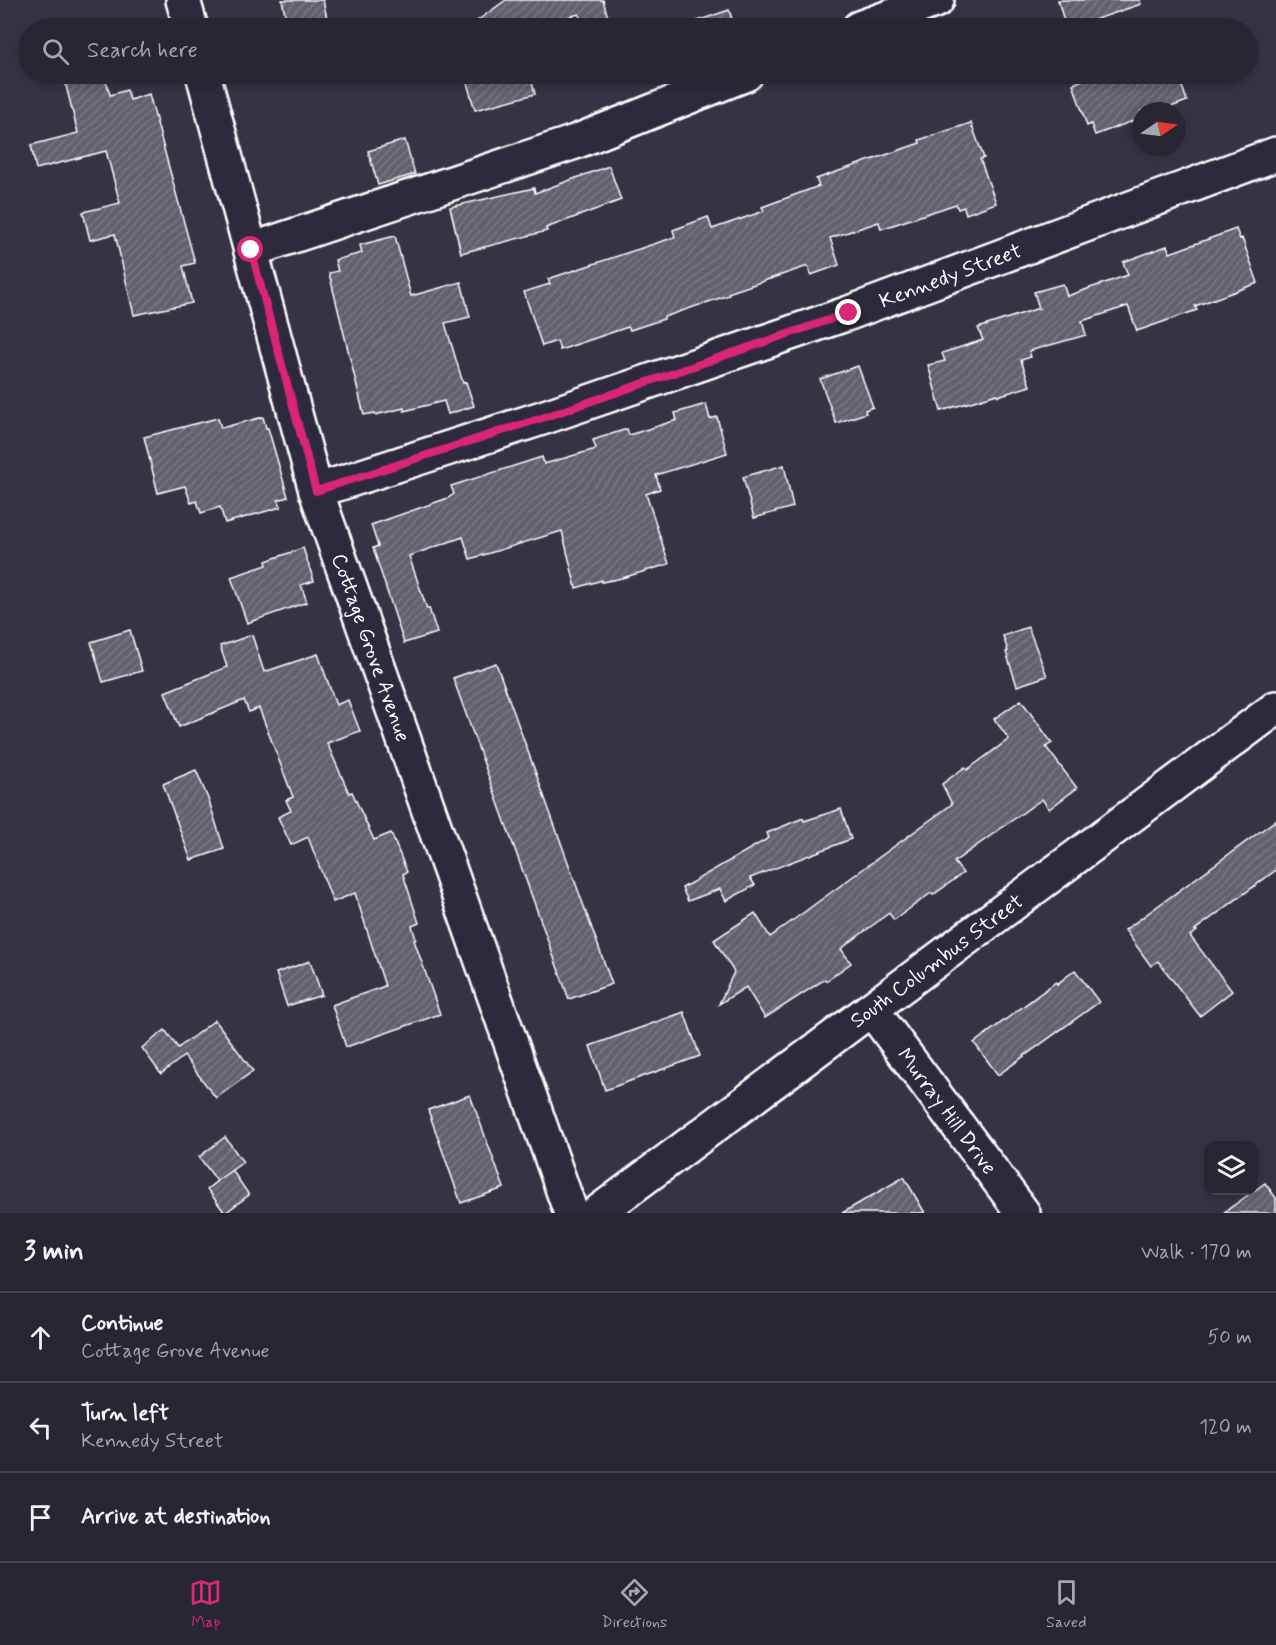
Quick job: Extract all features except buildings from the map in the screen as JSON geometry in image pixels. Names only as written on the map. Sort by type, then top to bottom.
[{"type":"street","points":[[183,0],[188,18]]},
{"type":"street","points":[[887,18],[937,0]]},
{"type":"street","name":"Cottage Grove Avenue","points":[[206,84],[316,491],[571,1213]]},
{"type":"street","points":[[251,250],[575,142],[722,84]]},
{"type":"street","name":"Kennedy Street","points":[[316,491],[542,418],[849,313],[1276,154]]},
{"type":"street","name":"South Columbus Street","points":[[597,1213],[1276,708]]},
{"type":"street","name":"Murray Hill Drive","points":[[872,1010],[1023,1213]]},
{"type":"route","points":[[251,250],[316,491],[542,418],[849,313]]}]
